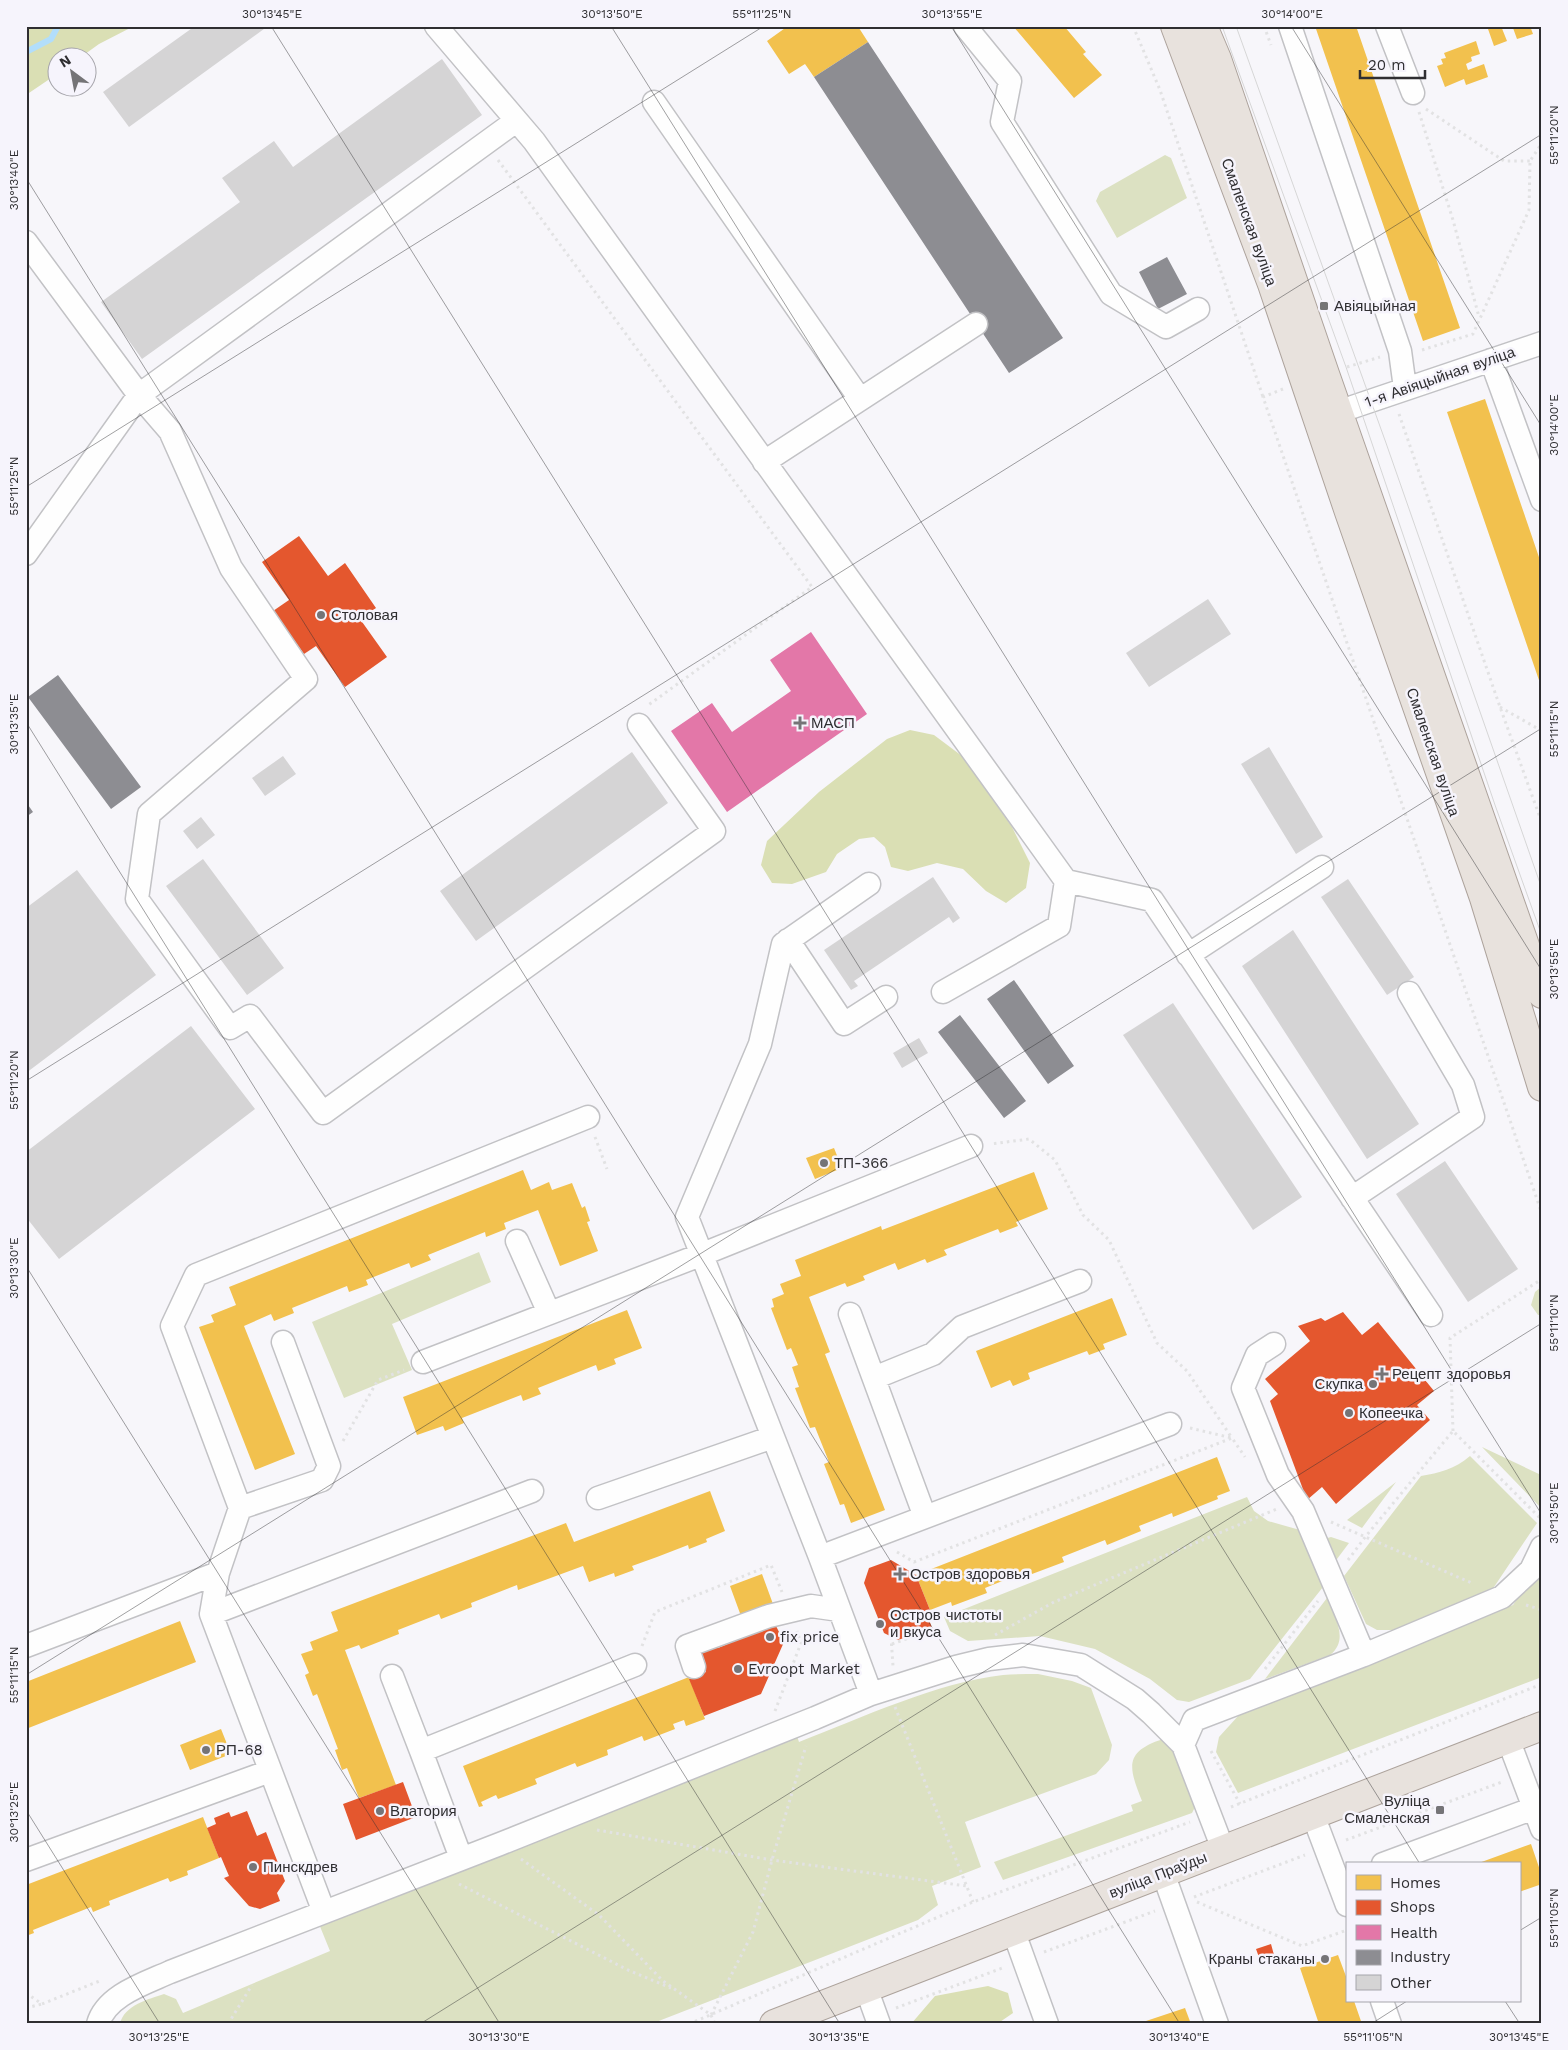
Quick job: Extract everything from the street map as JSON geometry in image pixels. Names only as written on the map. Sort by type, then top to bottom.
[{"type":"main road","name":"Смаленская вуліца","points":[[1175,26],[1272,284],[1328,415],[1542,994]]},
{"type":"main road","name":"Смаленская вуліца","points":[[1203,26],[1217,59],[1328,415],[1484,898],[1542,1087]]},
{"type":"main road","name":"вуліца Праўды","points":[[774,2024],[1542,1726]]},
{"type":"street","points":[[436,26],[540,149],[1066,881],[1152,900],[1431,1315]]},
{"type":"street","points":[[965,26],[1010,81],[1002,122],[1111,294],[1166,327],[1198,309]]},
{"type":"street","points":[[1290,26],[1400,351],[1401,398]]},
{"type":"street","points":[[1387,26],[1413,92]]},
{"type":"street","points":[[654,102],[860,399]]},
{"type":"street","points":[[26,554],[139,394],[516,121]]},
{"type":"street","points":[[26,242],[139,394],[170,431],[231,568],[306,680],[149,814],[137,899],[230,1028],[250,1016],[323,1113],[714,831],[639,725]]},
{"type":"street","points":[[764,462],[976,324]]},
{"type":"street","name":"1-я Авіяцыйная вуліца","points":[[1328,415],[1401,398],[1492,360],[1542,343]]},
{"type":"street","points":[[1492,360],[1542,500]]},
{"type":"street","points":[[1188,955],[1322,867]]},
{"type":"street","points":[[943,992],[1059,926],[1066,881]]},
{"type":"street","points":[[869,884],[783,944],[760,1044],[687,1217],[703,1254],[839,1610],[879,1692]]},
{"type":"street","points":[[788,940],[844,1024],[886,997]]},
{"type":"street","points":[[1352,1198],[1472,1117],[1463,1085],[1409,993]]},
{"type":"street","points":[[324,1912],[211,1614],[218,1573],[240,1508],[172,1326],[196,1275],[591,1126]]},
{"type":"street","points":[[423,1362],[703,1254],[971,1146]]},
{"type":"street","points":[[516,1241],[548,1313]]},
{"type":"street","points":[[874,1378],[933,1354],[962,1327],[1080,1280]]},
{"type":"street","points":[[850,1314],[925,1517]]},
{"type":"street","points":[[240,1508],[322,1480],[329,1466],[283,1342]]},
{"type":"street","points":[[1274,1344],[1257,1355],[1243,1388],[1278,1475],[1303,1511],[1364,1655]]},
{"type":"street","points":[[820,1557],[1170,1424]]},
{"type":"street","points":[[598,1498],[773,1437]]},
{"type":"street","points":[[211,1614],[532,1491]]},
{"type":"street","points":[[1183,1744],[1194,1720],[1364,1655],[1502,1597],[1530,1570],[1542,1547]]},
{"type":"street","points":[[26,1646],[218,1573]]},
{"type":"street","points":[[694,1667],[687,1646],[769,1616],[811,1606],[839,1610]]},
{"type":"street","points":[[98,2024],[110,2003],[133,1989],[170,1972],[500,1844],[879,1692],[956,1667],[990,1659],[1023,1655],[1081,1665],[1135,1699],[1183,1744],[1223,1849]]},
{"type":"street","points":[[421,1751],[635,1665]]},
{"type":"street","points":[[392,1676],[461,1858]]},
{"type":"street","points":[[1508,1739],[1542,1829]]},
{"type":"street","points":[[26,1860],[270,1770]]},
{"type":"street","points":[[1387,1862],[1534,1808]]},
{"type":"street","points":[[1313,1815],[1326,1848],[1342,1879],[1346,1901]]},
{"type":"street","points":[[1164,1873],[1216,2024]]},
{"type":"street","points":[[1013,1930],[1046,2024]]},
{"type":"street","points":[[866,1988],[877,2020]]},
{"type":"street","points":[[1382,2002],[1390,2024]]},
{"type":"path","points":[[1133,26],[1160,90],[1542,1214]]},
{"type":"path","points":[[1413,92],[1453,220],[1479,319]]},
{"type":"path","points":[[1413,92],[1422,106],[1504,161],[1530,160]]},
{"type":"path","points":[[486,143],[812,588],[630,718],[639,725]]},
{"type":"path","points":[[1346,367],[1400,351],[1421,351],[1473,334],[1529,210],[1530,160],[1542,143]]},
{"type":"path","points":[[1263,397],[1286,388]]},
{"type":"path","points":[[1401,398],[1500,707],[1542,824]]},
{"type":"path","points":[[1500,707],[1542,731]]},
{"type":"path","points":[[591,1126],[607,1169]]},
{"type":"path","points":[[971,1146],[1029,1139],[1055,1160],[1083,1215],[1109,1240],[1157,1343],[1187,1371],[1248,1460]]},
{"type":"path","points":[[1260,1674],[1333,1582],[1366,1536],[1453,1431],[1450,1338],[1542,1280]]},
{"type":"path","points":[[329,1466],[378,1380],[423,1362]]},
{"type":"path","points":[[1170,1424],[1232,1438]]},
{"type":"path","points":[[1453,1431],[1542,1520]]},
{"type":"path","points":[[890,1548],[914,1562],[1232,1438]]},
{"type":"path","points":[[991,1638],[1054,1602],[1278,1508]]},
{"type":"path","points":[[1366,1536],[1502,1597],[1542,1610]]},
{"type":"path","points":[[891,1637],[893,1670],[879,1692],[973,1902]]},
{"type":"path","points":[[892,1644],[906,1639],[906,1637]]},
{"type":"path","points":[[689,2024],[973,1902],[1209,1815],[1542,1684]]},
{"type":"path","points":[[711,2015],[753,1932],[772,1860],[815,1718]]},
{"type":"path","points":[[1346,1930],[1302,1946],[1189,1898],[1522,1775]]},
{"type":"path","points":[[592,1829],[772,1860],[967,1886]]},
{"type":"path","points":[[500,1844],[599,1915],[663,1981],[711,2015],[715,2024]]},
{"type":"path","points":[[432,1870],[628,1970],[678,1992]]},
{"type":"path","points":[[877,2020],[1024,1960],[1174,1904]]},
{"type":"path","points":[[228,2024],[252,1985]]},
{"type":"path","points":[[26,2008],[42,2004]]},
{"type":"green space","points":[[26,26],[134,26],[93,48],[48,48],[48,80],[26,95]]},
{"type":"green space","points":[[1165,155],[1171,158],[1187,198],[1117,238],[1096,201],[1100,192]]},
{"type":"green space","points":[[910,730],[934,735],[962,756],[1012,827],[1030,863],[1026,888],[1006,903],[986,891],[963,869],[937,863],[908,871],[891,867],[885,847],[874,837],[859,839],[837,854],[826,872],[792,884],[772,883],[761,865],[767,841],[819,792],[887,739]]},
{"type":"green space","points":[[479,1252],[491,1282],[392,1324],[412,1370],[344,1398],[312,1322]]},
{"type":"green space","points":[[1542,1286],[1542,1315],[1538,1315],[1531,1305],[1535,1292]]},
{"type":"green space","points":[[1482,1447],[1539,1474],[1542,1480],[1542,1509]]},
{"type":"green space","points":[[1470,1456],[1537,1523],[1494,1587],[1479,1597],[1393,1630],[1377,1630],[1366,1624],[1344,1576],[1421,1476],[1447,1470]]},
{"type":"green space","points":[[1396,1482],[1362,1528],[1347,1520]]},
{"type":"green space","points":[[1247,1497],[1254,1511],[1268,1521],[1300,1530],[1323,1587],[1250,1679],[1189,1702],[1177,1700],[1150,1679],[1095,1649],[1040,1636],[968,1641],[950,1631],[944,1617]]},
{"type":"green space","points":[[1331,1537],[1349,1543],[1334,1563],[1324,1539]]},
{"type":"green space","points":[[1542,1561],[1542,1677],[1238,1793],[1216,1752],[1219,1737],[1239,1715],[1513,1605]]},
{"type":"green space","points":[[1327,1598],[1339,1628],[1339,1642],[1336,1649],[1330,1655],[1265,1679]]},
{"type":"green space","points":[[1038,1674],[1072,1681],[1091,1688],[1112,1745],[1109,1760],[1096,1774],[965,1822],[981,1867],[932,1886],[938,1905],[918,1920],[651,2024],[120,2024],[126,2012],[151,1998],[164,1994],[176,1999],[183,2013],[330,1951],[319,1924],[797,1736],[799,1742],[900,1702],[952,1685],[1003,1675]]},
{"type":"green space","points":[[1163,1739],[1173,1746],[1197,1803],[1192,1813],[1003,1880],[994,1862],[1133,1811],[1131,1805],[1142,1801],[1132,1770],[1135,1756],[1150,1744]]},
{"type":"green space","points":[[988,1986],[1008,1993],[1013,2013],[997,2024],[911,2024],[935,1996]]},
{"type":"building: Homes","points":[[788,26],[861,26],[859,28],[868,42],[814,77],[805,64],[789,74],[767,41]]},
{"type":"building: Homes","points":[[1013,26],[1059,26],[1061,29],[1064,26],[1086,52],[1083,54],[1102,75],[1074,98]]},
{"type":"building: Homes","points":[[1315,26],[1356,26],[1460,328],[1423,341]]},
{"type":"building: Homes","points":[[1501,26],[1507,41],[1494,46],[1488,29]]},
{"type":"building: Homes","points":[[1530,26],[1533,34],[1517,39],[1513,28]]},
{"type":"building: Homes","points":[[1476,41],[1480,54],[1471,57],[1472,61],[1466,64],[1468,70],[1484,64],[1488,77],[1466,85],[1464,79],[1445,87],[1437,66],[1443,64],[1441,59],[1446,58],[1444,53]]},
{"type":"building: Homes","points":[[1485,399],[1542,566],[1542,689],[1447,412]]},
{"type":"building: Homes","name":"ТП-366","points":[[834,1148],[842,1168],[815,1179],[806,1158]]},
{"type":"building: Homes","points":[[523,1170],[531,1190],[549,1182],[552,1190],[572,1183],[582,1208],[585,1206],[590,1221],[587,1222],[598,1251],[560,1266],[538,1210],[504,1223],[506,1229],[486,1237],[485,1232],[428,1255],[431,1260],[411,1268],[409,1263],[366,1280],[368,1285],[349,1292],[347,1286],[292,1308],[294,1313],[274,1321],[271,1314],[244,1326],[295,1454],[255,1470],[199,1327],[214,1322],[211,1315],[236,1305],[229,1287]]},
{"type":"building: Homes","points":[[1034,1172],[1048,1209],[1016,1222],[1018,1226],[1000,1233],[998,1229],[944,1250],[947,1255],[927,1263],[925,1259],[898,1270],[895,1263],[863,1276],[865,1280],[847,1287],[845,1283],[809,1297],[830,1352],[825,1354],[885,1510],[851,1523],[844,1504],[840,1505],[824,1464],[829,1462],[815,1427],[810,1428],[795,1388],[799,1387],[792,1367],[798,1365],[791,1348],[787,1350],[771,1308],[774,1307],[772,1299],[784,1294],[780,1284],[801,1276],[795,1260],[881,1226],[882,1230]]},
{"type":"building: Homes","points":[[1112,1298],[1127,1335],[1103,1344],[1105,1349],[1089,1355],[1087,1351],[1028,1373],[1030,1379],[1013,1386],[1010,1380],[991,1388],[976,1351]]},
{"type":"building: Homes","points":[[627,1310],[642,1348],[614,1359],[616,1364],[598,1371],[596,1365],[538,1388],[541,1394],[523,1401],[521,1395],[462,1418],[464,1423],[445,1431],[443,1426],[417,1435],[403,1397]]},
{"type":"building: Homes","points":[[1217,1457],[1230,1491],[1217,1496],[1218,1499],[1173,1517],[1172,1513],[1139,1526],[1141,1531],[1107,1545],[1105,1540],[1062,1557],[1064,1562],[1032,1574],[1030,1570],[985,1588],[987,1593],[952,1606],[951,1602],[930,1610],[916,1575]]},
{"type":"building: Homes","points":[[710,1491],[725,1531],[706,1539],[707,1542],[689,1549],[688,1545],[632,1566],[634,1570],[615,1577],[614,1573],[589,1582],[583,1566],[518,1590],[517,1585],[471,1603],[472,1607],[441,1619],[439,1614],[398,1630],[399,1634],[361,1649],[359,1645],[345,1650],[396,1785],[359,1798],[347,1768],[342,1770],[335,1750],[338,1749],[317,1694],[313,1696],[305,1675],[309,1673],[301,1654],[313,1650],[310,1642],[338,1631],[331,1612],[566,1523],[574,1542]]},
{"type":"building: Homes","points":[[762,1574],[773,1604],[741,1616],[730,1586]]},
{"type":"building: Homes","points":[[180,1621],[196,1662],[26,1729],[26,1682]]},
{"type":"building: Homes","points":[[689,1677],[705,1719],[686,1726],[684,1720],[673,1724],[675,1729],[644,1741],[642,1736],[607,1750],[608,1755],[577,1767],[575,1763],[535,1779],[537,1784],[498,1799],[496,1795],[481,1802],[483,1806],[479,1807],[463,1766]]},
{"type":"building: Homes","name":"РП-68","points":[[221,1729],[231,1754],[190,1770],[180,1745]]},
{"type":"building: Homes","points":[[203,1817],[219,1858],[187,1871],[188,1875],[170,1882],[168,1878],[109,1901],[110,1905],[93,1912],[91,1907],[33,1930],[34,1933],[26,1936],[26,1885]]},
{"type":"building: Homes","points":[[1531,1844],[1542,1876],[1542,1884],[1520,1892],[1520,1862],[1482,1862]]},
{"type":"building: Homes","points":[[1338,1955],[1346,1976],[1346,2002],[1354,2002],[1362,2024],[1319,2024],[1300,1968]]},
{"type":"building: Homes","points":[[1185,2008],[1191,2024],[1147,2024],[1146,2021]]},
{"type":"building: Shops","name":"Столовая","points":[[299,536],[328,576],[345,563],[376,608],[360,619],[387,657],[345,687],[316,646],[304,654],[273,611],[289,600],[262,562]]},
{"type":"building: Shops","name":"Копеечка","points":[[1343,1312],[1362,1335],[1378,1322],[1434,1391],[1417,1405],[1430,1420],[1336,1504],[1322,1487],[1307,1500],[1270,1401],[1278,1394],[1265,1379],[1310,1341],[1298,1326],[1321,1318],[1325,1321]]},
{"type":"building: Shops","points":[[891,1560],[916,1575],[930,1610],[927,1614],[932,1628],[898,1640],[884,1633],[864,1583],[869,1568]]},
{"type":"building: Shops","name":"Evroopt Market","points":[[775,1624],[784,1642],[761,1694],[704,1716],[689,1679],[706,1672],[697,1651],[716,1643],[718,1648]]},
{"type":"building: Shops","name":"Влатория","points":[[403,1782],[416,1817],[356,1840],[343,1804]]},
{"type":"building: Shops","name":"Пинскдрев","points":[[247,1811],[257,1836],[266,1832],[285,1881],[277,1893],[280,1901],[260,1909],[249,1906],[224,1878],[229,1876],[221,1857],[219,1858],[207,1828],[216,1824],[214,1818],[229,1812],[231,1817]]},
{"type":"building: Shops","points":[[1271,1944],[1274,1955],[1260,1960],[1256,1949]]},
{"type":"building: Health","name":"МАСП","points":[[811,632],[867,714],[727,812],[671,731],[712,703],[732,732],[791,691],[770,660]]},
{"type":"building: Industry","points":[[868,42],[1063,338],[1009,373],[814,77]]},
{"type":"building: Industry","points":[[1167,257],[1187,294],[1158,309],[1139,272]]},
{"type":"building: Industry","points":[[58,675],[141,787],[111,809],[28,697]]},
{"type":"building: Industry","points":[[26,802],[33,812],[26,817]]},
{"type":"building: Industry","points":[[1014,980],[1074,1066],[1048,1084],[987,999]]},
{"type":"building: Industry","points":[[960,1015],[1026,1101],[1004,1118],[938,1032]]},
{"type":"building: Other","points":[[195,26],[268,26],[129,127],[103,92]]},
{"type":"building: Other","points":[[442,59],[482,115],[142,359],[101,302],[240,202],[222,178],[274,141],[293,167]]},
{"type":"building: Other","points":[[1208,599],[1231,634],[1149,687],[1126,653]]},
{"type":"building: Other","points":[[1269,747],[1323,837],[1296,854],[1241,764]]},
{"type":"building: Other","points":[[632,752],[668,803],[476,941],[440,891]]},
{"type":"building: Other","points":[[283,756],[296,774],[265,796],[252,778]]},
{"type":"building: Other","points":[[201,817],[215,835],[197,849],[183,831]]},
{"type":"building: Other","points":[[203,859],[284,968],[247,995],[166,886]]},
{"type":"building: Other","points":[[77,870],[156,975],[26,1073],[26,908]]},
{"type":"building: Other","points":[[933,877],[960,918],[953,923],[949,917],[854,981],[858,986],[851,990],[824,950]]},
{"type":"building: Other","points":[[1348,879],[1414,977],[1387,995],[1321,897]]},
{"type":"building: Other","points":[[1293,930],[1419,1124],[1367,1159],[1242,966]]},
{"type":"building: Other","points":[[1173,1003],[1302,1197],[1253,1230],[1123,1035]]},
{"type":"building: Other","points":[[191,1026],[255,1109],[59,1259],[26,1217],[26,1152]]},
{"type":"building: Other","points":[[919,1038],[928,1053],[902,1068],[893,1053]]},
{"type":"building: Other","points":[[1445,1161],[1518,1269],[1468,1302],[1396,1194]]},
{"type":"waterway","points":[[26,52],[51,39],[58,26]]},
{"type":"tram line","points":[[1222,26],[1346,367],[1495,805],[1542,936]]},
{"type":"tram line","points":[[1236,26],[1386,443],[1542,889]]},
{"type":"place","name":"Авіяцыйная","points":[[1324,306]]},
{"type":"place","name":"Столовая","points":[[321,615]]},
{"type":"place","name":"МАСП","points":[[800,723]]},
{"type":"place","name":"ТП-366","points":[[824,1163]]},
{"type":"place","name":"Рецепт здоровья","points":[[1382,1374]]},
{"type":"place","name":"Скупка","points":[[1373,1384]]},
{"type":"place","name":"Копеечка","points":[[1349,1413]]},
{"type":"place","name":"Остров здоровья","points":[[900,1574]]},
{"type":"place","name":"Остров чистоты и вкуса","points":[[880,1624]]},
{"type":"place","name":"fix price","points":[[770,1637]]},
{"type":"place","name":"Evroopt Market","points":[[738,1669]]},
{"type":"place","name":"РП-68","points":[[206,1750]]},
{"type":"place","name":"Вуліца Смаленская","points":[[1440,1810]]},
{"type":"place","name":"Влатория","points":[[380,1811]]},
{"type":"place","name":"Пинскдрев","points":[[253,1867]]},
{"type":"place","name":"Краны стаканы","points":[[1325,1959]]}]
